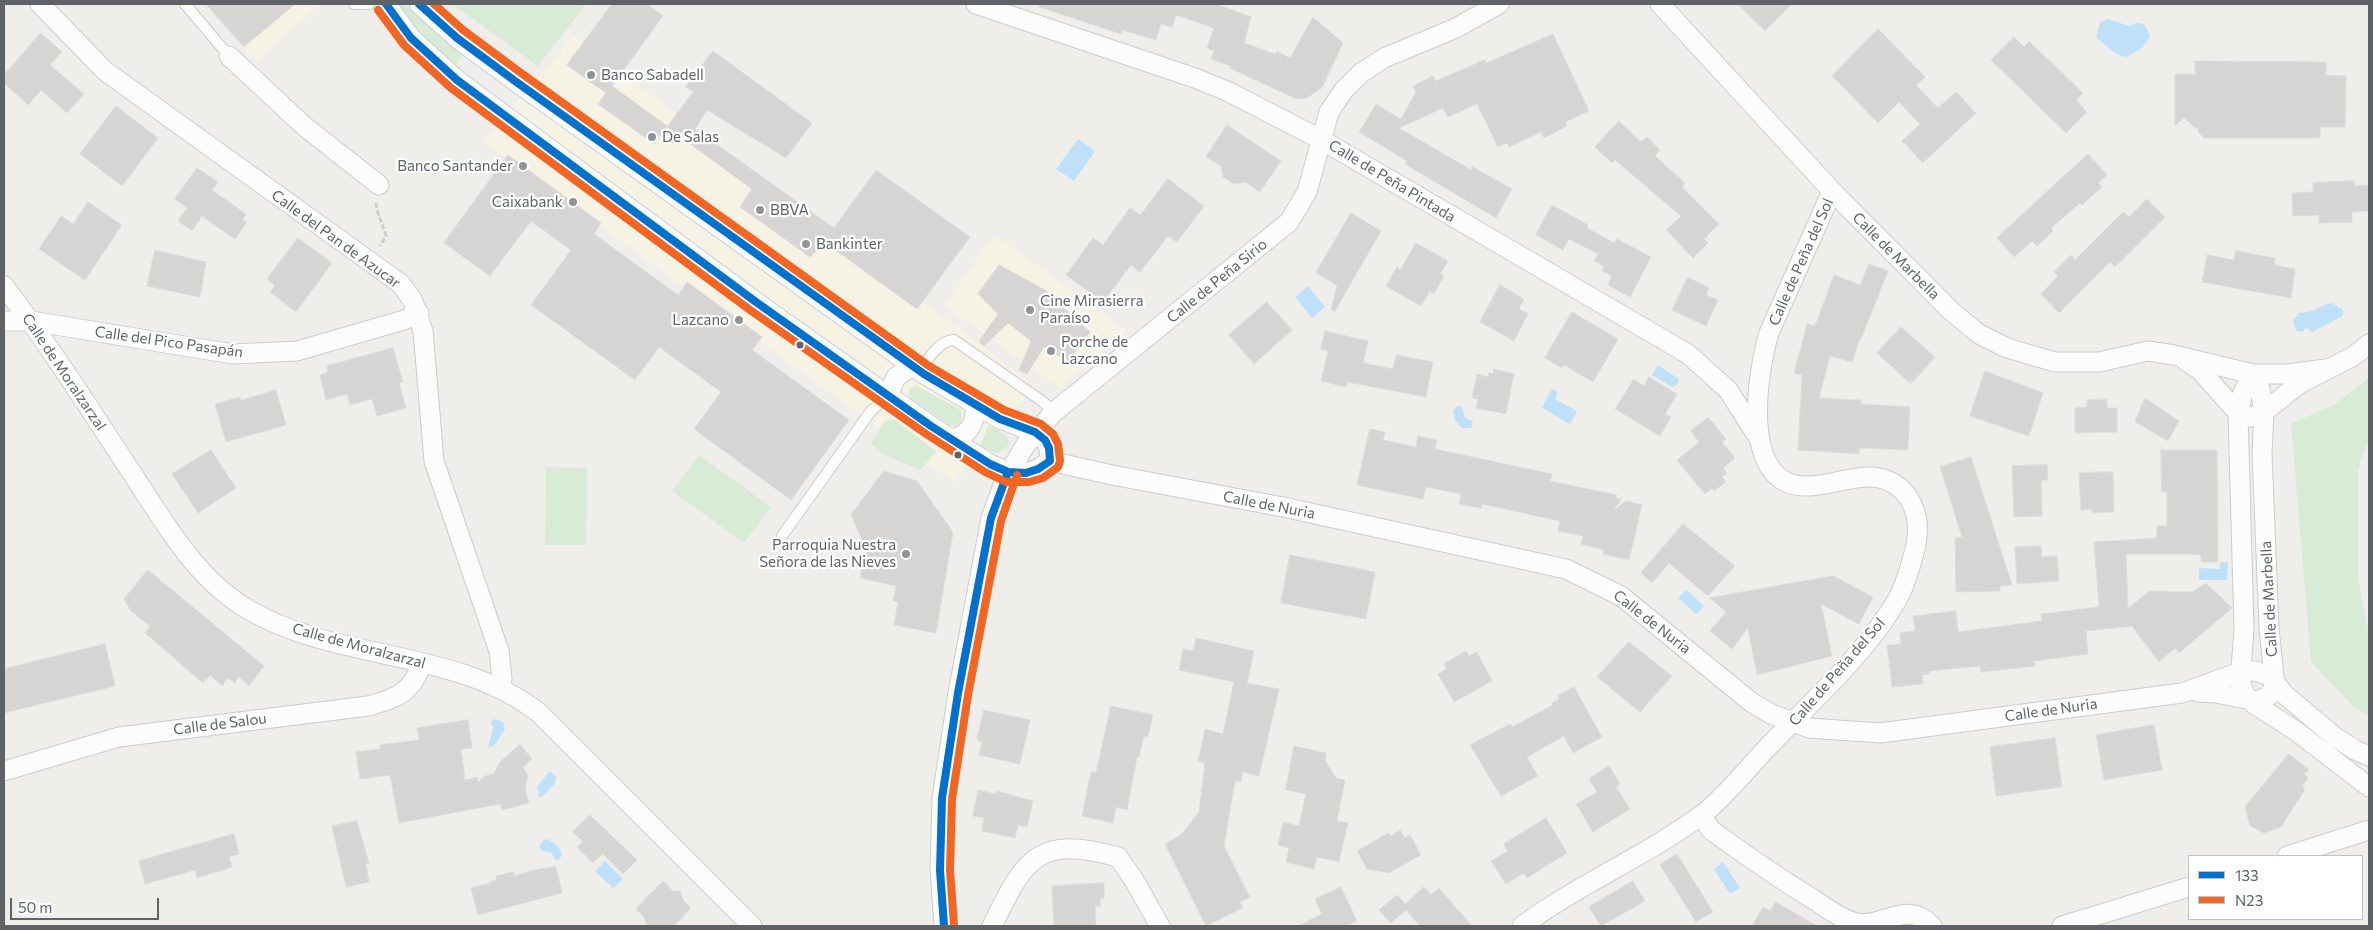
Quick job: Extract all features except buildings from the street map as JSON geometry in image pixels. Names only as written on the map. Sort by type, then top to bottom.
[{"type":"street","name":"Calle del Pan de Azucar","points":[[40,4],[105,71],[401,284],[413,300],[419,313],[423,331],[434,462],[499,651],[502,678],[501,688]]},
{"type":"street","points":[[386,4],[411,38],[426,54],[457,80],[525,128],[756,302],[888,396],[990,464],[1008,472],[1026,473],[1038,469],[1050,461],[1050,448],[1045,440],[1035,432],[1009,424],[975,406],[918,370],[540,100],[457,38],[420,4]]},
{"type":"street","name":"Calle de Peña Pintada","points":[[976,4],[1195,78],[1229,92],[1320,139],[1688,354],[1728,390],[1759,438]]},
{"type":"street","name":"Calle de Peña Sirio","points":[[944,926],[940,870],[942,798],[958,693],[991,518],[1008,472],[1035,432],[1054,412],[1289,222],[1307,192],[1320,139],[1329,112],[1344,90],[1361,73],[1384,58],[1456,28],[1499,4]]},
{"type":"street","name":"Calle de Marbella","points":[[1660,4],[1832,191],[1951,311],[1979,334],[2007,348],[2056,362],[2100,362],[2148,351],[2174,354],[2253,374],[2288,374],[2326,369]]},
{"type":"street","points":[[229,56],[304,126],[380,185]]},
{"type":"street","points":[[491,103],[499,97],[510,77]]},
{"type":"street","points":[[525,128],[529,113],[540,100]]},
{"type":"street","name":"Calle de Peña del Sol","points":[[1522,926],[1704,813],[1793,724],[1851,660],[1883,620],[1898,597],[1916,546],[1917,516],[1912,504],[1903,491],[1884,479],[1868,476],[1807,486],[1795,485],[1780,479],[1770,468],[1759,438],[1758,386],[1762,357],[1769,333],[1832,191]]},
{"type":"street","name":"Calle de Moralzarzal","points":[[4,286],[31,321],[176,540],[223,592],[248,610],[304,635],[422,663],[501,688],[519,698],[539,713],[752,926]]},
{"type":"street","name":"Calle del Pico Pasapán","points":[[4,321],[31,321],[233,354],[297,351],[404,320],[419,313]]},
{"type":"street","points":[[2238,413],[2250,417],[2264,412],[2285,394],[2326,369],[2352,358],[2369,344]]},
{"type":"street","name":"Calle de Marbella","points":[[2174,354],[2200,370],[2238,413]]},
{"type":"street","points":[[888,396],[896,377],[918,370]]},
{"type":"street","name":"Calle de Marbella","points":[[2253,374],[2260,389],[2264,412],[2262,453],[2268,609],[2275,681]]},
{"type":"street","name":"Calle de Marbella","points":[[2240,672],[2244,629],[2238,413],[2243,392],[2253,374]]},
{"type":"street","points":[[951,439],[959,438],[966,432],[976,416],[975,406]]},
{"type":"street","name":"Calle de Nuria","points":[[1050,461],[1103,473],[1284,507],[1566,569],[1621,596],[1751,702],[1793,724],[1830,731],[1880,733],[2182,692],[2240,672],[2255,671],[2270,676],[2284,694],[2313,720],[2355,750],[2369,756]]},
{"type":"street","name":"Calle de Salou","points":[[4,771],[119,737],[368,706],[384,702],[406,690],[414,682],[422,663]]},
{"type":"street","points":[[2240,672],[2242,689],[2250,700],[2361,778],[2369,787]]},
{"type":"street","points":[[2182,692],[2216,692],[2250,700],[2264,699],[2269,696],[2275,681]]},
{"type":"street","points":[[1704,813],[1704,820],[1711,830],[1777,877],[1839,915],[1857,923],[1906,914],[1919,916],[1932,926]]},
{"type":"street","points":[[2290,855],[2369,830]]},
{"type":"street","points":[[992,926],[1011,888],[1023,870],[1045,853],[1076,847],[1118,857],[1134,880],[1160,926]]},
{"type":"street","points":[[2062,926],[2188,887]]},
{"type":"lane","points":[[185,4],[229,56]]},
{"type":"lane","points":[[354,4],[369,4]]},
{"type":"lane","points":[[918,370],[943,343],[947,340],[954,340],[1042,401],[1054,412]]},
{"type":"lane","points":[[782,536],[871,412],[888,396]]},
{"type":"path","points":[[367,260],[386,236],[377,214],[376,202],[380,185]]},
{"type":"shaded area","points":[[206,4],[320,4],[256,62]]},
{"type":"shaded area","points":[[574,36],[1034,386],[954,482],[483,142]]},
{"type":"shaded area","points":[[995,235],[1127,331],[1060,388],[944,305]]},
{"type":"green space","points":[[397,4],[406,4],[463,55],[455,66],[419,33]]},
{"type":"green space","points":[[452,4],[586,4],[538,66]]},
{"type":"green space","points":[[2369,378],[2369,438],[2358,469],[2358,578],[2369,635],[2369,716],[2354,707],[2311,662],[2291,424],[2335,404]]},
{"type":"green space","points":[[915,385],[961,410],[961,422],[956,426],[949,425],[910,398],[908,394]]},
{"type":"green space","points":[[895,420],[936,451],[921,470],[883,454],[871,444],[884,421]]},
{"type":"green space","points":[[988,426],[995,428],[1008,439],[1010,442],[1006,448],[996,453],[980,447]]},
{"type":"green space","points":[[699,455],[771,507],[744,543],[672,491]]},
{"type":"green space","points":[[546,467],[587,468],[586,545],[545,545]]},
{"type":"water","points":[[2108,19],[2129,26],[2137,23],[2144,24],[2150,36],[2142,48],[2126,57],[2121,56],[2096,38],[2100,22]]},
{"type":"water","points":[[1078,139],[1095,151],[1074,181],[1056,169]]},
{"type":"water","points":[[1308,286],[1325,307],[1312,318],[1295,297]]},
{"type":"water","points":[[2332,303],[2343,310],[2343,316],[2312,332],[2306,328],[2302,332],[2296,330],[2293,320],[2299,313]]},
{"type":"water","points":[[1658,365],[1679,379],[1677,385],[1672,387],[1652,375]]},
{"type":"water","points":[[1552,389],[1558,392],[1555,399],[1577,411],[1570,424],[1542,408]]},
{"type":"water","points":[[1457,406],[1462,407],[1465,418],[1473,421],[1471,428],[1462,428],[1455,420],[1453,411]]},
{"type":"water","points":[[2220,562],[2228,562],[2227,580],[2199,580],[2199,568],[2220,569]]},
{"type":"water","points":[[1686,590],[1704,606],[1696,614],[1678,598]]},
{"type":"water","points":[[494,719],[503,722],[505,729],[494,746],[488,747],[493,728],[491,722]]},
{"type":"water","points":[[550,771],[556,777],[555,783],[541,798],[537,795],[539,793],[537,787]]},
{"type":"water","points":[[547,839],[559,847],[560,859],[555,860],[552,853],[543,851],[539,847],[542,841]]},
{"type":"water","points":[[605,861],[623,879],[613,888],[595,871]]},
{"type":"water","points":[[1723,862],[1740,888],[1730,894],[1714,869]]},
{"type":"transit line","name":"133","points":[[386,4],[411,38],[457,80],[756,302],[931,426],[990,464],[1008,472],[1026,473],[1038,469],[1050,461],[1049,448],[1045,440],[1035,432],[1000,419],[924,374],[515,81],[457,38],[419,4]]},
{"type":"transit line","name":"N23","points":[[378,10],[404,45],[451,88],[750,310],[926,434],[985,472],[1006,482],[1029,482],[1043,478],[1058,467],[1060,461],[1058,444],[1053,434],[1041,424],[1004,410],[929,366],[521,73],[463,30],[434,4]]},
{"type":"transit line","name":"133","points":[[944,926],[940,870],[942,798],[958,693],[991,518],[1008,472]]},
{"type":"transit line","name":"N23","points":[[954,925],[950,870],[952,799],[968,695],[1001,521],[1017,475]]},
{"type":"place","name":"Banco Sabadell","points":[[591,75]]},
{"type":"place","name":"De Salas","points":[[652,137]]},
{"type":"place","name":"Banco Santander","points":[[523,166]]},
{"type":"place","name":"Caixabank","points":[[573,202]]},
{"type":"place","name":"BBVA","points":[[760,210]]},
{"type":"place","name":"Bankinter","points":[[806,244]]},
{"type":"place","name":"Cine Mirasierra Paraíso","points":[[1030,310]]},
{"type":"place","name":"Lazcano","points":[[739,320]]},
{"type":"place","name":"Porche de Lazcano","points":[[1051,351]]},
{"type":"place","name":"Parroquia Nuestra Señora de las Nieves","points":[[906,554]]}]
